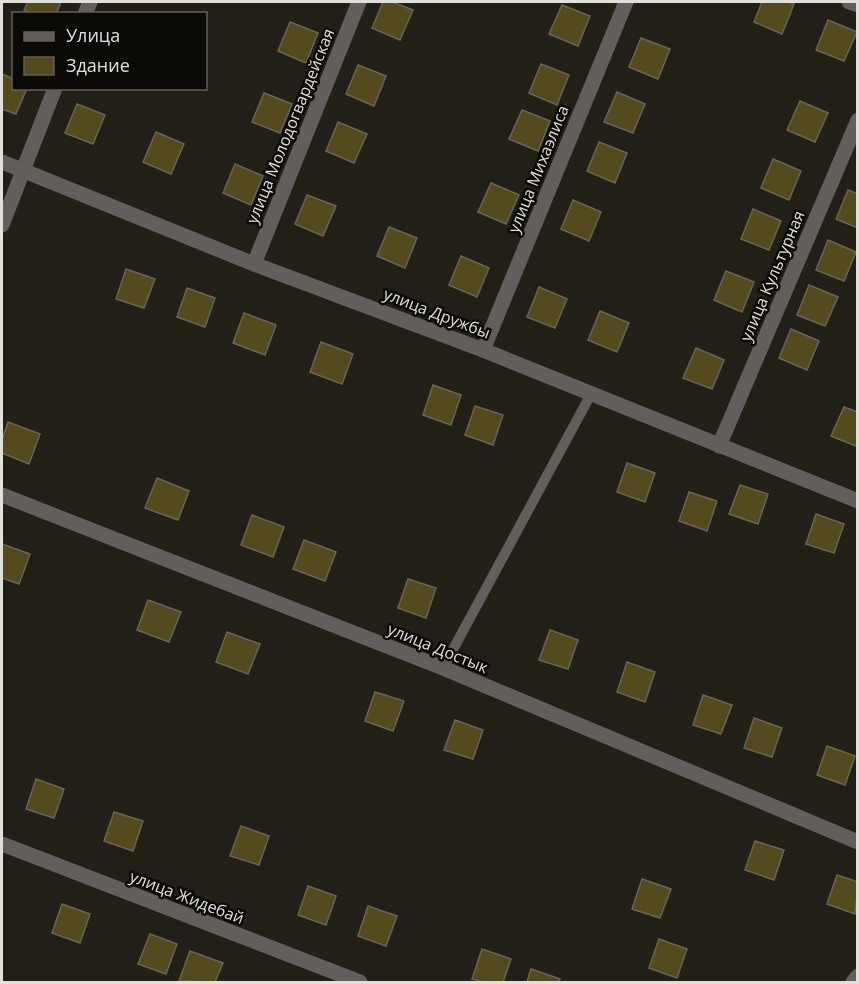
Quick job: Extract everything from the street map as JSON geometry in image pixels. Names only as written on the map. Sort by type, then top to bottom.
[{"type":"street","name":"улица Молодогвардейская","points":[[254,264],[359,2]]},
{"type":"street","name":"улица Михаэлиса","points":[[483,350],[626,2]]},
{"type":"street","points":[[849,2],[858,5]]},
{"type":"street","points":[[2,225],[54,90]]},
{"type":"street","name":"улица Культурная","points":[[719,446],[858,120]]},
{"type":"street","name":"улица Дружбы","points":[[2,162],[254,264],[483,350],[858,501]]},
{"type":"street","name":"улица Достык","points":[[2,495],[443,668],[858,842]]},
{"type":"street","name":"улица Жидебай","points":[[2,844],[360,982]]},
{"type":"street","points":[[853,982],[858,976]]},
{"type":"lane","points":[[443,668],[591,394]]},
{"type":"building","points":[[28,2],[61,2],[57,12],[24,10]]},
{"type":"building","points":[[383,2],[392,2],[413,10],[400,40],[372,28]]},
{"type":"building","points":[[762,2],[794,4],[782,34],[754,22]]},
{"type":"building","points":[[562,5],[590,16],[578,46],[549,34]]},
{"type":"building","points":[[828,20],[857,32],[844,61],[816,50]]},
{"type":"building","points":[[290,22],[318,33],[306,63],[278,51]]},
{"type":"building","points":[[641,38],[670,49],[658,79],[629,67]]},
{"type":"building","points":[[541,64],[569,75],[557,105],[529,93]]},
{"type":"building","points":[[358,65],[386,76],[374,106],[346,94]]},
{"type":"building","points":[[2,74],[12,78],[12,90],[26,90],[16,114],[2,109]]},
{"type":"building","points":[[617,92],[645,104],[633,133],[604,122]]},
{"type":"building","points":[[264,93],[292,104],[280,133],[252,122]]},
{"type":"building","points":[[800,101],[828,113],[815,142],[787,130]]},
{"type":"building","points":[[77,104],[105,115],[93,144],[65,133]]},
{"type":"building","points":[[522,110],[550,121],[538,151],[509,139]]},
{"type":"building","points":[[338,122],[367,134],[354,163],[326,151]]},
{"type":"building","points":[[156,132],[184,144],[171,174],[143,162]]},
{"type":"building","points":[[599,142],[627,153],[615,183],[587,171]]},
{"type":"building","points":[[773,159],[801,171],[789,200],[761,188]]},
{"type":"building","points":[[235,164],[263,176],[251,205],[223,193]]},
{"type":"building","points":[[491,183],[519,195],[506,224],[478,212]]},
{"type":"building","points":[[848,190],[858,194],[858,228],[836,219]]},
{"type":"building","points":[[307,195],[336,206],[323,236],[295,224]]},
{"type":"building","points":[[573,200],[601,212],[589,241],[561,229]]},
{"type":"building","points":[[753,209],[781,221],[769,250],[741,239]]},
{"type":"building","points":[[389,227],[417,238],[405,268],[377,256]]},
{"type":"building","points":[[828,240],[856,252],[844,281],[816,270]]},
{"type":"building","points":[[461,256],[489,268],[477,297],[449,285]]},
{"type":"building","points":[[126,269],[155,279],[144,308],[116,299]]},
{"type":"building","points":[[726,271],[754,282],[742,312],[714,300]]},
{"type":"building","points":[[809,285],[838,297],[825,326],[797,315]]},
{"type":"building","points":[[539,287],[567,299],[555,328],[527,317]]},
{"type":"building","points":[[187,288],[215,298],[205,327],[177,317]]},
{"type":"building","points":[[600,311],[629,323],[617,352],[588,340]]},
{"type":"building","points":[[244,313],[276,325],[265,355],[233,343]]},
{"type":"building","points":[[791,329],[819,341],[807,370],[779,358]]},
{"type":"building","points":[[321,342],[353,354],[342,384],[310,372]]},
{"type":"building","points":[[696,348],[724,360],[712,389],[683,378]]},
{"type":"building","points":[[433,385],[461,395],[451,425],[423,415]]},
{"type":"building","points":[[475,406],[503,415],[493,445],[465,435]]},
{"type":"building","points":[[844,407],[858,412],[858,447],[831,436]]},
{"type":"building","points":[[8,422],[40,434],[29,464],[2,453],[2,440]]},
{"type":"building","points":[[627,463],[655,473],[645,502],[617,492]]},
{"type":"building","points":[[157,478],[189,491],[178,520],[145,508]]},
{"type":"building","points":[[740,485],[768,494],[758,524],[729,514]]},
{"type":"building","points":[[689,492],[717,501],[707,531],[679,521]]},
{"type":"building","points":[[816,514],[844,524],[834,553],[806,544]]},
{"type":"building","points":[[252,515],[284,527],[273,557],[241,545]]},
{"type":"building","points":[[304,540],[336,552],[325,581],[293,569]]},
{"type":"building","points":[[2,544],[30,554],[19,584],[2,578]]},
{"type":"building","points":[[408,579],[436,588],[426,618],[398,608]]},
{"type":"building","points":[[148,600],[181,612],[169,642],[137,630]]},
{"type":"building","points":[[550,630],[578,640],[568,669],[539,660]]},
{"type":"building","points":[[227,632],[260,644],[248,674],[216,662]]},
{"type":"building","points":[[627,662],[655,672],[645,702],[617,692]]},
{"type":"building","points":[[375,692],[404,701],[393,731],[365,721]]},
{"type":"building","points":[[703,695],[732,705],[721,734],[693,725]]},
{"type":"building","points":[[754,718],[782,728],[772,757],[744,748]]},
{"type":"building","points":[[455,720],[483,730],[473,759],[444,750]]},
{"type":"building","points":[[827,746],[855,756],[845,785],[817,775]]},
{"type":"building","points":[[36,779],[64,789],[54,818],[26,809]]},
{"type":"building","points":[[114,812],[143,821],[133,851],[104,841]]},
{"type":"building","points":[[241,826],[269,836],[259,865],[230,856]]},
{"type":"building","points":[[755,841],[784,850],[774,880],[745,870]]},
{"type":"building","points":[[837,875],[858,882],[855,914],[827,904]]},
{"type":"building","points":[[642,879],[671,889],[660,918],[632,909]]},
{"type":"building","points":[[308,886],[336,896],[326,925],[298,915]]},
{"type":"building","points":[[62,904],[90,914],[80,943],[52,933]]},
{"type":"building","points":[[368,906],[397,916],[386,946],[358,936]]},
{"type":"building","points":[[150,934],[177,944],[166,974],[138,964]]},
{"type":"building","points":[[659,939],[687,949],[677,978],[649,968]]},
{"type":"building","points":[[482,949],[511,959],[503,982],[483,982],[472,979]]},
{"type":"building","points":[[190,951],[223,963],[215,982],[179,981]]},
{"type":"building","points":[[531,969],[560,979],[558,982],[527,982]]}]
